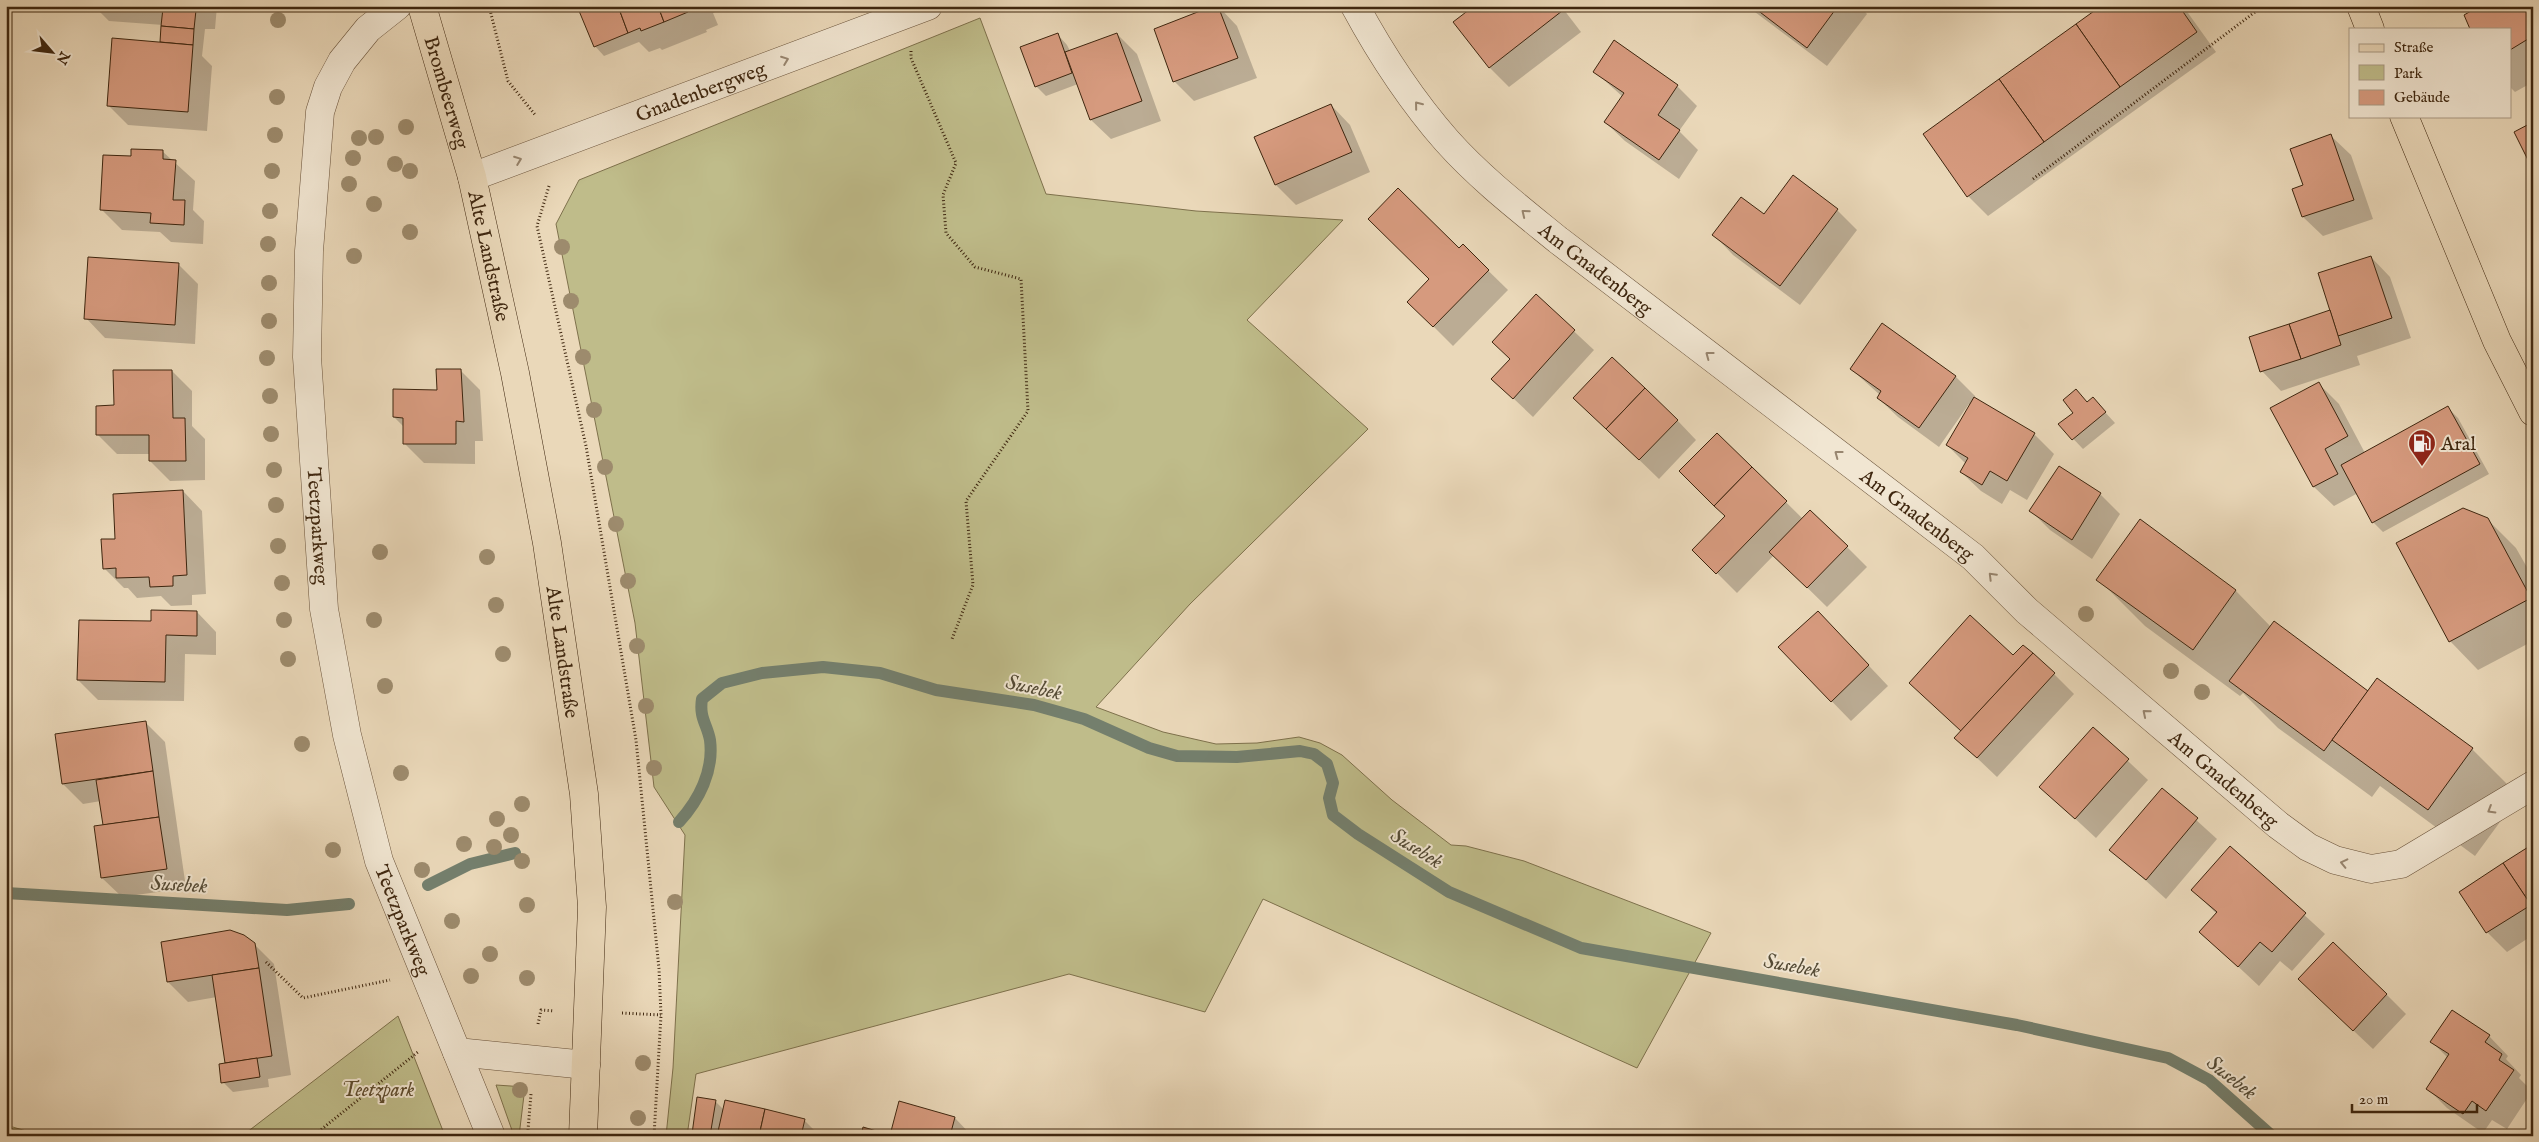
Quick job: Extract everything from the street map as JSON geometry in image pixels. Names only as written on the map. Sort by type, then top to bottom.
[{"type":"main road","name":"Brombeerweg","points":[[422,6],[472,177]]},
{"type":"main road","points":[[2361,6],[2370,28]]},
{"type":"main road","points":[[2405,118],[2496,341],[2533,412]]},
{"type":"main road","name":"Alte Landstraße","points":[[472,177],[515,372],[547,543],[584,794],[592,907],[583,1136]]},
{"type":"street","name":"Teetzparkweg","points":[[397,6],[368,29],[342,61],[328,87],[320,112],[309,251],[307,356],[323,599],[347,735],[379,861],[491,1136]]},
{"type":"street","name":"Am Gnadenberg","points":[[1355,6],[1408,93],[1448,142],[1501,193],[1558,240],[1973,557],[2027,611],[2278,825],[2308,847],[2335,860],[2371,869],[2401,864],[2533,785]]},
{"type":"street","name":"Gnadenbergweg","points":[[472,177],[919,10]]},
{"type":"street","points":[[451,1041],[586,1065]]},
{"type":"path","points":[[489,6],[508,81],[538,118]]},
{"type":"path","points":[[2033,179],[2263,6]]},
{"type":"path","points":[[919,10],[911,58],[956,164],[943,194],[946,233],[975,267],[1021,279],[1028,411],[966,501],[973,584],[952,639]]},
{"type":"path","points":[[551,182],[537,226],[586,446],[636,740],[659,969],[660,1015],[654,1136]]},
{"type":"path","points":[[266,962],[302,998],[387,981],[421,966]]},
{"type":"path","points":[[632,1014],[660,1015]]},
{"type":"path","points":[[313,1136],[451,1041]]},
{"type":"path","points":[[526,1136],[531,1091]]},
{"type":"green space","points":[[980,18],[1046,194],[1196,211],[1343,220],[1247,320],[1368,429],[1190,604],[1096,707],[1163,732],[1216,744],[1257,743],[1299,737],[1320,743],[1342,755],[1392,800],[1451,845],[1466,846],[1524,861],[1711,933],[1637,1068],[1263,899],[1205,1012],[1069,974],[696,1074],[687,1136],[666,1136],[673,1068],[685,835],[654,787],[635,623],[556,224],[579,180]]},
{"type":"green space","name":"Teetzpark","points":[[398,1016],[445,1136],[242,1136]]},
{"type":"green space","points":[[496,1085],[525,1087],[519,1136],[514,1136]]},
{"type":"green space","points":[[6,1125],[43,1136],[6,1136]]},
{"type":"building","points":[[144,6],[196,6],[196,10]]},
{"type":"building","points":[[577,6],[618,6],[628,33],[594,47]]},
{"type":"building","points":[[618,6],[658,6],[664,22],[641,31],[640,28],[628,33]]},
{"type":"building","points":[[658,6],[696,6],[687,10],[688,12],[664,22]]},
{"type":"building","points":[[1213,6],[1218,6],[1238,58],[1173,82],[1154,29]]},
{"type":"building","points":[[1474,6],[1558,6],[1562,11],[1489,68],[1453,22]]},
{"type":"building","points":[[1752,6],[1838,6],[1807,48]]},
{"type":"building","points":[[2101,6],[2179,6],[2197,32],[2120,87],[2076,24]]},
{"type":"building","points":[[2480,6],[2533,6],[2533,31],[2528,33],[2528,39],[2512,49],[2512,28],[2470,28],[2464,15]]},
{"type":"building","points":[[163,8],[196,10],[194,29],[161,26]]},
{"type":"building","points":[[2076,24],[2120,87],[2044,142],[1999,79]]},
{"type":"building","points":[[161,26],[194,29],[193,45],[160,42]]},
{"type":"building","points":[[1058,33],[1072,73],[1035,87],[1020,47]]},
{"type":"building","points":[[1117,33],[1142,101],[1090,120],[1065,52]]},
{"type":"building","points":[[112,38],[193,45],[188,112],[107,106]]},
{"type":"building","points":[[1614,40],[1678,85],[1658,115],[1680,130],[1659,160],[1604,122],[1624,93],[1593,72]]},
{"type":"building","points":[[1999,79],[2044,142],[1967,197],[1923,134]]},
{"type":"building","points":[[1331,104],[1352,152],[1275,185],[1254,137]]},
{"type":"building","points":[[2533,122],[2533,170],[2514,132]]},
{"type":"building","points":[[2331,134],[2354,200],[2302,217],[2292,189],[2303,185],[2290,149]]},
{"type":"building","points":[[131,149],[163,150],[163,159],[176,160],[173,200],[185,200],[184,225],[150,223],[151,213],[100,210],[103,155],[131,156]]},
{"type":"building","points":[[1793,175],[1838,209],[1780,286],[1712,235],[1741,197],[1764,214]]},
{"type":"building","points":[[1398,188],[1459,248],[1463,244],[1489,270],[1433,327],[1407,302],[1429,279],[1368,219]]},
{"type":"building","points":[[2371,256],[2392,318],[2338,336],[2318,273]]},
{"type":"building","points":[[88,257],[179,263],[175,325],[84,319]]},
{"type":"building","points":[[1536,294],[1575,330],[1513,399],[1491,379],[1510,359],[1492,342]]},
{"type":"building","points":[[2330,310],[2341,345],[2301,359],[2289,324]]},
{"type":"building","points":[[1882,323],[1956,376],[1919,428],[1877,398],[1881,391],[1850,369]]},
{"type":"building","points":[[2289,324],[2301,359],[2260,372],[2249,337]]},
{"type":"building","points":[[1612,357],[1645,388],[1606,429],[1573,398]]},
{"type":"building","points":[[436,369],[461,369],[464,422],[456,421],[456,444],[403,444],[403,418],[393,417],[393,389],[437,390]]},
{"type":"building","points":[[113,370],[172,370],[173,418],[185,418],[186,461],[149,461],[149,435],[96,435],[96,406],[114,405]]},
{"type":"building","points":[[2319,382],[2348,436],[2325,449],[2338,474],[2313,487],[2270,408]]},
{"type":"building","points":[[1645,388],[1678,420],[1639,460],[1606,429]]},
{"type":"building","points":[[2076,389],[2087,402],[2093,397],[2106,412],[2072,440],[2058,424],[2073,413],[2063,400]]},
{"type":"building","points":[[1974,397],[2035,433],[2007,481],[1990,471],[1982,485],[1960,472],[1968,458],[1946,445]]},
{"type":"building","points":[[2448,406],[2480,464],[2372,523],[2341,465]]},
{"type":"building","points":[[1717,433],[1752,467],[1714,506],[1679,471]]},
{"type":"building","points":[[2059,466],[2101,493],[2072,540],[2029,511]]},
{"type":"building","points":[[1752,467],[1787,501],[1716,574],[1692,550],[1725,516],[1714,506]]},
{"type":"building","points":[[183,490],[187,575],[173,576],[173,586],[150,587],[149,577],[116,578],[116,568],[103,569],[101,539],[115,539],[113,494]]},
{"type":"building","points":[[2463,508],[2488,518],[2531,598],[2449,642],[2396,543]]},
{"type":"building","points":[[1810,510],[1848,546],[1807,588],[1769,552]]},
{"type":"building","points":[[2140,519],[2236,590],[2193,650],[2096,580]]},
{"type":"building","points":[[151,610],[197,611],[197,636],[166,635],[165,682],[77,680],[79,620],[151,621]]},
{"type":"building","points":[[1818,611],[1869,665],[1831,702],[1778,647]]},
{"type":"building","points":[[1970,615],[2013,655],[2023,645],[2033,653],[1961,731],[1909,683]]},
{"type":"building","points":[[2274,621],[2368,691],[2324,751],[2229,681]]},
{"type":"building","points":[[2033,653],[2055,673],[1977,758],[1954,738]]},
{"type":"building","points":[[2377,678],[2473,748],[2428,810],[2332,740]]},
{"type":"building","points":[[146,721],[153,771],[62,784],[55,734]]},
{"type":"building","points":[[2093,727],[2129,759],[2075,819],[2039,787]]},
{"type":"building","points":[[153,771],[159,817],[103,825],[96,780]]},
{"type":"building","points":[[2162,788],[2198,818],[2146,880],[2109,850]]},
{"type":"building","points":[[159,817],[167,869],[101,878],[94,826]]},
{"type":"building","points":[[2533,844],[2533,904],[2531,905],[2503,863]]},
{"type":"building","points":[[2230,846],[2306,913],[2272,952],[2260,942],[2238,967],[2199,932],[2217,912],[2191,890]]},
{"type":"building","points":[[2503,863],[2531,905],[2486,933],[2459,892]]},
{"type":"building","points":[[230,930],[244,935],[255,943],[259,968],[167,982],[161,942]]},
{"type":"building","points":[[2333,942],[2387,994],[2353,1031],[2298,979]]},
{"type":"building","points":[[259,968],[272,1056],[225,1063],[212,975]]},
{"type":"building","points":[[2452,1010],[2490,1035],[2485,1042],[2502,1054],[2499,1060],[2514,1070],[2486,1111],[2472,1101],[2463,1114],[2426,1089],[2449,1054],[2430,1042]]},
{"type":"building","points":[[257,1058],[260,1077],[221,1083],[219,1064]]},
{"type":"building","points":[[697,1097],[716,1100],[710,1136],[692,1134]]},
{"type":"building","points":[[725,1100],[765,1109],[759,1136],[717,1136]]},
{"type":"building","points":[[899,1101],[955,1117],[950,1136],[861,1136],[863,1127],[890,1135]]},
{"type":"building","points":[[765,1109],[805,1119],[801,1136],[759,1136]]},
{"type":"waterway","name":"Susebek","points":[[679,822],[699,795],[710,763],[710,740],[702,716],[702,699],[722,683],[762,673],[823,667],[880,673],[936,690],[1034,705],[1084,719],[1149,748],[1177,756],[1237,757],[1300,751],[1314,754],[1327,764],[1333,783],[1329,798],[1333,815],[1358,834],[1449,892],[1581,948],[2017,1025],[2168,1058],[2209,1080],[2272,1136]]},
{"type":"waterway","name":"Susebek","points":[[428,885],[470,864],[515,853]]},
{"type":"waterway","name":"Susebek","points":[[6,893],[287,910],[349,904]]},
{"type":"place","name":"Aral","points":[[2422,467]]}]
